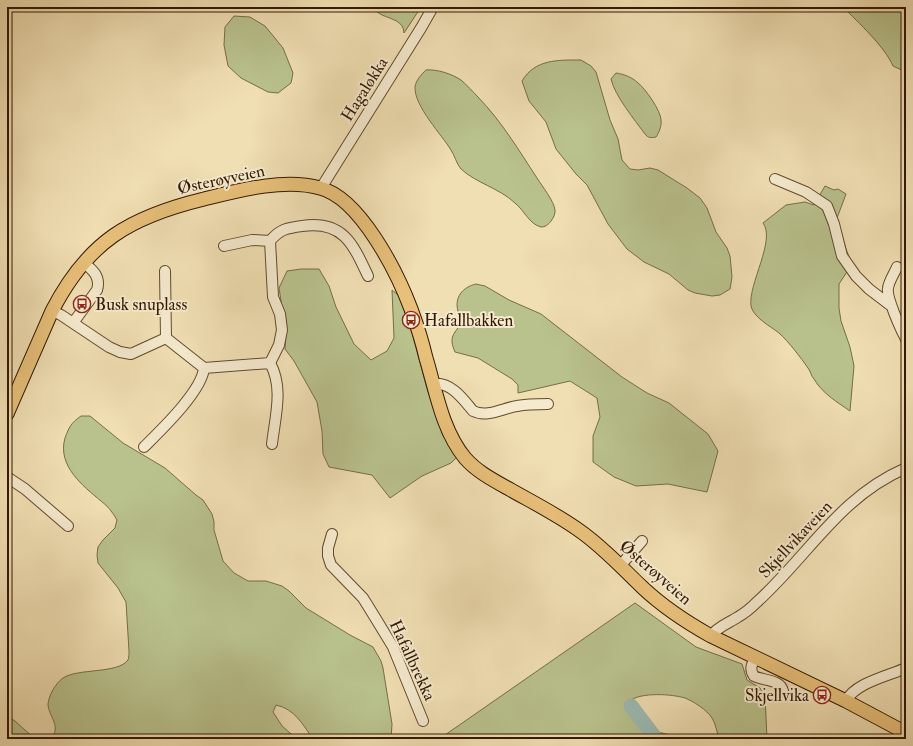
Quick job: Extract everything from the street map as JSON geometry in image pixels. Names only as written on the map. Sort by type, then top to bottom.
[{"type":"main road","name":"Østerøyveien","points":[[7,414],[52,311],[67,285],[94,251],[122,229],[160,211],[256,188],[289,185],[321,188],[344,200],[356,212],[386,257],[410,306],[421,338],[444,420],[457,446],[470,464],[490,479],[578,529],[599,546],[642,587],[666,607],[689,623],[711,636],[846,701],[906,733]]},
{"type":"street","name":"Hagaløkka","points":[[321,188],[422,28],[432,7]]},
{"type":"street","points":[[775,178],[806,192],[827,206],[834,224],[842,256],[856,276],[869,289],[890,305]]},
{"type":"street","points":[[224,246],[252,240],[270,240],[286,228],[313,224],[332,228],[341,233],[349,241],[368,276]]},
{"type":"street","points":[[270,240],[273,297],[280,314],[282,330],[279,345],[270,363]]},
{"type":"street","points":[[73,323],[97,290],[98,279],[94,272],[84,263]]},
{"type":"street","points":[[897,267],[888,288],[888,296],[890,305],[906,339]]},
{"type":"street","points":[[165,271],[166,338]]},
{"type":"street","points":[[52,311],[61,315],[109,347],[120,352],[131,354],[166,338]]},
{"type":"street","points":[[166,338],[204,368],[270,363]]},
{"type":"street","points":[[270,363],[275,372],[279,390],[272,444]]},
{"type":"street","points":[[144,447],[178,411],[203,376],[204,368]]},
{"type":"street","points":[[434,384],[440,383],[450,387],[477,413],[494,412],[520,406],[548,404]]},
{"type":"street","name":"Skjellvikaveien","points":[[711,636],[714,632],[739,616],[768,592],[810,544],[847,506],[875,485],[906,468]]},
{"type":"street","points":[[7,477],[26,489],[68,526]]},
{"type":"street","name":"Hafallbrekka","points":[[332,534],[328,548],[328,556],[331,565],[363,598],[393,647],[423,721]]},
{"type":"street","points":[[620,566],[642,541]]},
{"type":"street","points":[[755,658],[751,667],[751,672],[754,676],[777,683],[781,686],[783,691]]},
{"type":"street","points":[[846,701],[851,693],[859,688],[906,668]]},
{"type":"green space","points":[[371,7],[421,7],[404,33],[402,26],[399,23]]},
{"type":"green space","points":[[843,7],[906,7],[906,72],[893,66],[878,43]]},
{"type":"green space","points":[[234,16],[250,17],[265,26],[283,48],[293,73],[291,83],[278,93],[268,92],[241,78],[228,66],[224,45],[225,27]]},
{"type":"green space","points":[[581,60],[591,66],[596,72],[610,120],[618,139],[622,160],[630,169],[638,170],[650,168],[658,170],[700,198],[707,208],[716,232],[727,248],[730,256],[732,277],[730,289],[720,295],[712,296],[695,293],[688,290],[669,274],[644,262],[627,249],[608,224],[587,185],[556,149],[546,122],[529,101],[522,81],[533,68],[548,62]]},
{"type":"green space","points":[[426,70],[444,72],[461,80],[495,116],[548,194],[554,206],[554,215],[546,226],[541,227],[533,223],[509,198],[461,169],[451,150],[429,120],[416,95],[416,82]]},
{"type":"green space","points":[[616,73],[627,76],[636,81],[652,100],[661,120],[660,129],[656,137],[653,138],[646,135],[616,93],[611,79]]},
{"type":"green space","points":[[825,186],[834,190],[838,189],[846,194],[837,218],[852,264],[839,284],[839,308],[841,321],[850,347],[854,366],[850,411],[821,389],[791,345],[779,333],[758,318],[751,306],[753,286],[766,240],[766,231],[763,223],[786,205],[805,202],[814,205]]},
{"type":"green space","points":[[319,269],[329,286],[336,307],[354,344],[371,360],[387,351],[394,338],[392,290],[403,299],[427,389],[443,436],[459,455],[451,463],[422,476],[390,498],[372,475],[329,467],[323,454],[322,431],[317,402],[294,361],[285,349],[286,333],[279,288],[287,271]]},
{"type":"green space","points":[[476,284],[485,286],[509,300],[541,314],[622,377],[647,393],[669,403],[708,434],[718,451],[707,492],[668,484],[636,486],[614,477],[593,462],[593,436],[600,417],[597,398],[570,381],[518,393],[518,385],[512,379],[478,358],[455,352],[452,340],[453,335],[460,324],[457,301],[464,290],[471,285]]},
{"type":"green space","points":[[81,416],[90,416],[123,443],[165,468],[203,500],[212,514],[214,530],[223,561],[234,573],[248,581],[266,581],[282,586],[306,608],[373,647],[381,661],[383,668],[392,724],[391,739],[313,739],[298,718],[283,707],[276,705],[273,712],[282,726],[297,739],[50,739],[54,735],[55,726],[48,704],[57,683],[70,675],[116,667],[128,660],[129,656],[126,602],[118,588],[98,563],[97,555],[98,547],[115,528],[117,520],[108,507],[87,489],[73,474],[65,458],[64,448],[66,434],[73,423]]},
{"type":"green space","points":[[635,603],[696,647],[742,664],[747,680],[760,688],[765,695],[767,739],[719,739],[712,718],[700,706],[692,701],[685,698],[672,696],[648,695],[635,698],[630,701],[651,737],[658,732],[670,735],[675,739],[447,739],[445,735]]},
{"type":"green space","points":[[7,716],[15,721],[35,739],[7,739]]},
{"type":"waterway","points":[[631,706],[656,739]]},
{"type":"place","name":"Busk snuplass","points":[[82,304]]},
{"type":"place","name":"Hafallbakken","points":[[411,320]]},
{"type":"place","name":"Skjellvika","points":[[822,695]]}]
